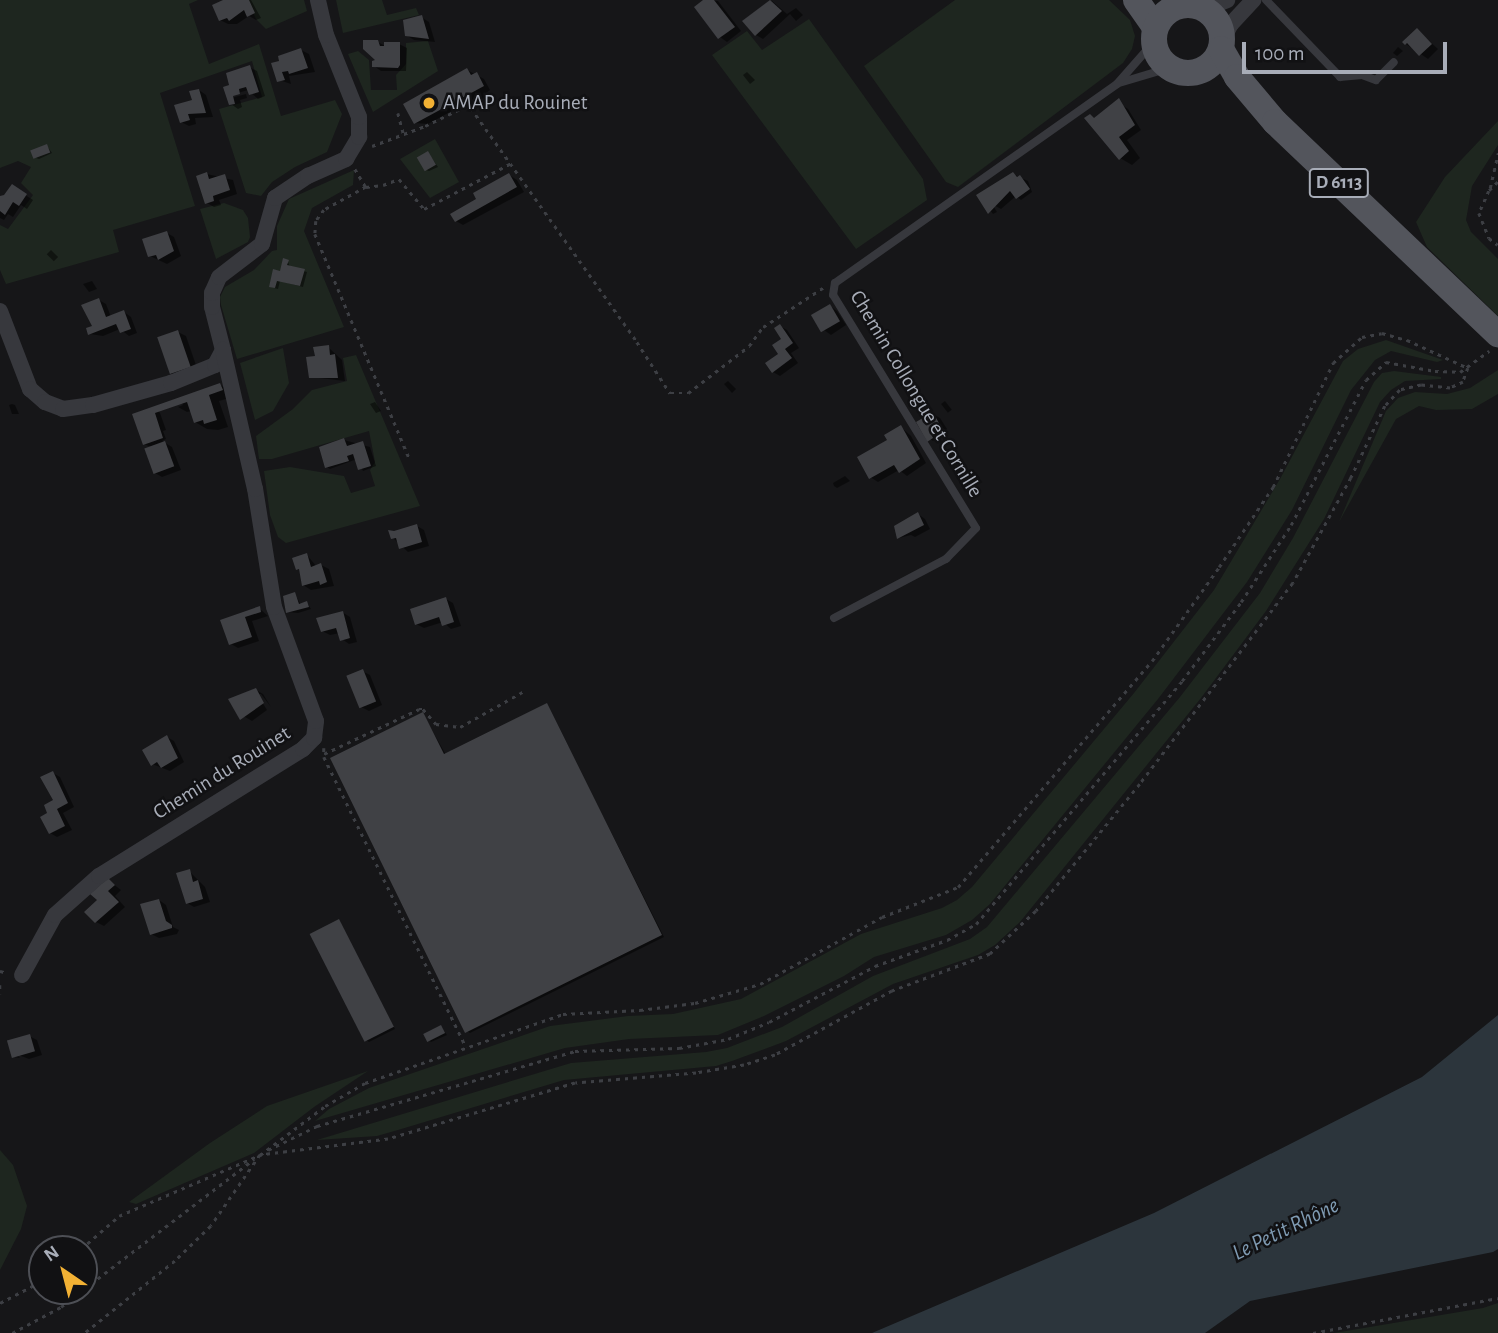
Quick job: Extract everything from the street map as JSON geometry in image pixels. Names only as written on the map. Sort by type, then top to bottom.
[{"type":"main road","points":[[1136,0],[1154,35],[1158,57],[1169,68],[1185,73],[1202,71],[1217,58],[1222,44],[1218,22],[1189,3],[1154,35]]},
{"type":"main road","name":"D 6113","points":[[1222,44],[1237,77],[1275,122],[1494,342]]},
{"type":"main road","name":"D 6113","points":[[1202,71],[1275,122]]},
{"type":"street","points":[[318,0],[326,35],[359,117],[359,137],[350,153]]},
{"type":"street","points":[[1222,44],[1231,24],[1252,0]]},
{"type":"street","name":"Chemin du Rouinet","points":[[22,975],[55,915],[99,876],[303,750],[314,738],[316,721],[274,607],[255,489],[212,307],[212,293],[219,277],[262,244],[271,209],[284,189],[350,153]]},
{"type":"street","points":[[0,311],[30,389],[45,402],[63,409],[93,405],[171,383],[215,365],[223,350]]},
{"type":"lane","points":[[1266,0],[1340,76],[1362,75],[1376,80],[1394,62]]},
{"type":"lane","points":[[1117,83],[1154,35]]},
{"type":"lane","points":[[1117,83],[1169,68]]},
{"type":"lane","name":"Chemin Collongue et Cornille","points":[[834,618],[946,559],[976,528],[833,295],[835,283],[1117,83]]},
{"type":"path","points":[[366,187],[350,153],[404,135],[466,106],[471,108],[513,162],[670,393],[688,393],[749,346],[763,327],[827,285],[835,283]]},
{"type":"path","points":[[398,113],[404,135]]},
{"type":"path","points":[[1498,153],[1489,191],[1479,213],[1489,238],[1498,245]]},
{"type":"path","points":[[410,460],[315,234],[316,221],[324,210],[366,187],[399,179],[424,209],[432,207],[513,162]]},
{"type":"path","points":[[1489,191],[1498,182]]},
{"type":"path","points":[[98,1278],[325,1106],[365,1083],[563,1014],[640,1010],[695,1003],[760,984],[882,917],[958,887],[1152,661],[1273,488],[1333,363],[1362,337],[1382,333],[1407,340],[1468,368]]},
{"type":"path","points":[[97,1235],[118,1216],[317,1126],[575,1051],[679,1048],[728,1039],[769,1022],[875,965],[947,940],[976,924],[1182,681],[1241,602],[1292,524],[1366,380],[1387,362],[1435,371],[1460,372],[1468,368],[1494,342]]},
{"type":"path","points":[[85,1333],[175,1261],[211,1226],[260,1154],[388,1139],[575,1083],[696,1073],[744,1065],[775,1055],[892,991],[990,954],[1036,911],[1140,784],[1293,583],[1345,489],[1385,406],[1400,390],[1422,385],[1450,388],[1464,382],[1468,368]]},
{"type":"path","points":[[324,754],[419,709],[424,709],[436,724],[460,727],[526,690]]},
{"type":"path","points":[[315,730],[324,747],[324,754],[466,1047]]},
{"type":"path","points":[[0,985],[0,994]]},
{"type":"path","points":[[0,1303],[28,1288]]},
{"type":"path","points":[[1314,1333],[1498,1298]]},
{"type":"path","points":[[12,1333],[64,1305]]},
{"type":"shaded area","points":[[0,0],[198,0],[189,4],[209,64],[259,44],[281,116],[335,100],[342,114],[327,152],[295,167],[272,182],[261,196],[246,193],[219,109],[262,97],[252,61],[160,93],[195,206],[113,230],[119,252],[6,284],[0,270],[0,225],[8,229],[33,195],[21,183],[31,167],[18,161],[0,168]]},
{"type":"shaded area","points":[[247,0],[304,0],[307,11],[266,29],[256,19]]},
{"type":"shaded area","points":[[336,0],[382,0],[387,15],[416,8],[419,15],[343,33]]},
{"type":"shaded area","points":[[955,0],[1109,0],[1130,20],[1135,36],[1132,49],[1123,63],[958,187],[946,182],[864,66]]},
{"type":"shaded area","points":[[809,19],[923,179],[927,200],[856,249],[712,55],[747,31],[762,50]]},
{"type":"shaded area","points":[[428,41],[438,71],[373,112],[348,54],[358,51],[369,60],[371,90],[397,90],[396,75],[406,64],[406,43]]},
{"type":"shaded area","points":[[1498,121],[1498,145],[1472,186],[1466,220],[1471,232],[1498,259],[1498,316],[1427,247],[1416,222],[1445,177]]},
{"type":"shaded area","points":[[435,139],[459,182],[430,198],[400,159]]},
{"type":"shaded area","points":[[354,170],[353,185],[312,208],[304,231],[344,327],[237,359],[221,305],[220,297],[225,287],[254,270],[272,251],[277,250],[277,226],[289,199]]},
{"type":"shaded area","points":[[224,203],[243,210],[248,218],[250,237],[248,242],[216,259],[200,209]]},
{"type":"shaded area","points":[[1386,340],[1443,360],[1437,362],[1391,351],[1375,360],[1351,390],[1292,510],[1247,582],[1158,699],[990,904],[972,920],[946,935],[874,957],[844,976],[764,1016],[718,1035],[629,1039],[565,1048],[315,1121],[329,1109],[369,1088],[550,1026],[628,1016],[673,1014],[741,999],[861,934],[942,908],[957,900],[972,887],[1134,693],[1214,590],[1280,479],[1343,361],[1358,349]]},
{"type":"shaded area","points":[[283,348],[289,383],[273,411],[255,420],[240,363]]},
{"type":"shaded area","points":[[356,355],[420,506],[286,543],[278,537],[270,515],[264,471],[290,467],[344,476],[351,493],[375,486],[370,470],[375,462],[369,431],[272,459],[259,459],[256,436],[293,409],[312,390],[347,381],[343,358]]},
{"type":"shaded area","points":[[1498,370],[1498,394],[1472,409],[1436,410],[1419,406],[1396,419],[1339,522],[1386,411],[1398,398],[1415,392],[1447,394],[1470,388]]},
{"type":"shaded area","points":[[1394,371],[1441,379],[1405,381],[1391,390],[1380,402],[1324,519],[1266,611],[1201,698],[1020,922],[995,945],[978,955],[893,984],[786,1041],[716,1066],[564,1080],[377,1136],[317,1140],[571,1063],[727,1048],[782,1027],[873,976],[970,939],[987,927],[1180,697],[1260,593],[1293,538],[1374,382],[1382,373]]},
{"type":"shaded area","points":[[368,1071],[314,1107],[254,1153],[136,1204],[129,1202],[210,1143],[267,1106]]},
{"type":"shaded area","points":[[0,1150],[13,1165],[27,1206],[21,1229],[0,1270]]},
{"type":"shaded area","points":[[1498,1303],[1498,1333],[1334,1333],[1483,1308]]},
{"type":"water","name":"Le Petit Rhône","points":[[1498,1015],[1498,1249],[1493,1252],[1250,1301],[1205,1333],[872,1333],[1154,1213],[1422,1077]]},
{"type":"building","points":[[223,0],[249,0],[255,13],[247,17],[244,10],[229,21],[227,18],[219,21],[212,5]]},
{"type":"building","points":[[703,0],[714,0],[735,27],[718,39],[694,7]]},
{"type":"building","points":[[770,0],[782,11],[755,36],[742,21]]},
{"type":"building","points":[[422,15],[429,39],[405,36],[403,20]]},
{"type":"building","points":[[1417,28],[1432,44],[1419,56],[1407,43],[1405,45],[1402,42]]},
{"type":"building","points":[[363,40],[378,40],[380,46],[384,46],[384,42],[400,42],[398,68],[372,67],[372,61],[375,60],[363,49]]},
{"type":"building","points":[[301,48],[308,68],[289,74],[288,71],[282,72],[285,80],[277,82],[271,63],[279,61],[278,56]]},
{"type":"building","points":[[250,65],[259,92],[249,95],[246,87],[239,89],[240,94],[233,96],[235,104],[229,105],[223,87],[229,85],[226,73]]},
{"type":"building","points":[[467,68],[471,75],[477,72],[484,86],[414,124],[403,104]]},
{"type":"building","points":[[199,89],[206,113],[188,114],[190,120],[180,123],[174,105],[192,100],[189,91]]},
{"type":"building","points":[[1119,98],[1135,125],[1119,137],[1129,151],[1119,160],[1084,118],[1090,114],[1094,118]]},
{"type":"building","points":[[47,144],[50,152],[33,159],[30,150]]},
{"type":"building","points":[[428,151],[436,165],[425,171],[417,158]]},
{"type":"building","points":[[207,172],[209,179],[225,174],[230,190],[213,196],[214,201],[205,204],[196,176]]},
{"type":"building","points":[[1013,172],[1017,177],[1020,175],[1030,189],[1016,199],[1010,191],[988,214],[976,195]]},
{"type":"building","points":[[509,173],[517,187],[455,222],[450,214],[476,199],[473,193]]},
{"type":"building","points":[[12,184],[27,194],[19,206],[13,202],[5,215],[0,211],[0,196],[4,195]]},
{"type":"building","points":[[167,231],[174,251],[158,260],[156,255],[148,257],[142,239]]},
{"type":"building","points":[[283,258],[289,260],[287,265],[305,269],[300,286],[277,281],[275,288],[269,287],[273,269],[280,271]]},
{"type":"building","points":[[99,298],[106,317],[124,310],[131,329],[120,333],[116,324],[88,335],[86,328],[92,326],[81,305]]},
{"type":"building","points":[[830,304],[840,321],[821,332],[811,315]]},
{"type":"building","points":[[780,324],[793,343],[785,349],[792,358],[772,373],[765,363],[778,354],[772,345],[781,339],[774,328]]},
{"type":"building","points":[[178,330],[191,367],[170,374],[157,337]]},
{"type":"building","points":[[329,345],[330,355],[335,354],[338,378],[309,378],[306,357],[315,356],[313,347]]},
{"type":"building","points":[[220,383],[223,390],[209,395],[217,420],[204,424],[203,420],[194,423],[187,402],[155,413],[163,438],[143,445],[132,414]]},
{"type":"building","points":[[933,412],[940,425],[930,431],[933,438],[927,442],[916,422]]},
{"type":"building","points":[[901,425],[920,459],[899,473],[894,465],[869,479],[857,457],[887,440],[884,435]]},
{"type":"building","points":[[344,438],[347,446],[363,441],[371,466],[358,470],[353,454],[347,456],[349,461],[325,468],[319,447]]},
{"type":"building","points":[[165,441],[174,466],[154,474],[144,449]]},
{"type":"building","points":[[918,512],[924,525],[897,539],[894,526]]},
{"type":"building","points":[[417,524],[422,542],[399,549],[396,538],[391,539],[388,530],[394,531]]},
{"type":"building","points":[[307,553],[311,567],[321,563],[327,582],[320,585],[319,581],[302,586],[299,569],[296,570],[292,558]]},
{"type":"building","points":[[295,592],[299,604],[307,601],[309,607],[286,613],[283,596]]},
{"type":"building","points":[[446,597],[454,622],[442,626],[439,617],[415,625],[410,609]]},
{"type":"building","points":[[260,606],[261,612],[245,617],[252,637],[229,645],[220,620]]},
{"type":"building","points":[[343,611],[350,638],[340,641],[336,628],[321,632],[316,618]]},
{"type":"building","points":[[363,669],[376,701],[359,708],[346,676]]},
{"type":"building","points":[[256,688],[264,703],[240,720],[228,699]]},
{"type":"building","points":[[547,703],[662,935],[465,1033],[330,758],[423,712],[444,754]]},
{"type":"building","points":[[167,735],[178,758],[161,768],[157,762],[151,766],[142,750]]},
{"type":"building","points":[[53,771],[68,803],[57,809],[65,826],[49,834],[40,817],[47,813],[44,805],[53,800],[40,777]]},
{"type":"building","points":[[190,869],[193,882],[198,880],[203,899],[186,904],[176,873]]},
{"type":"building","points":[[108,878],[115,885],[108,891],[119,902],[95,923],[84,912],[97,900],[90,894]]},
{"type":"building","points":[[159,899],[166,921],[172,928],[150,935],[140,904]]},
{"type":"building","points":[[339,919],[394,1027],[365,1042],[310,934]]},
{"type":"building","points":[[441,1025],[445,1033],[427,1042],[423,1034]]},
{"type":"building","points":[[30,1034],[35,1051],[12,1058],[7,1041]]},
{"type":"place","name":"AMAP du Rouinet","points":[[429,103]]}]
